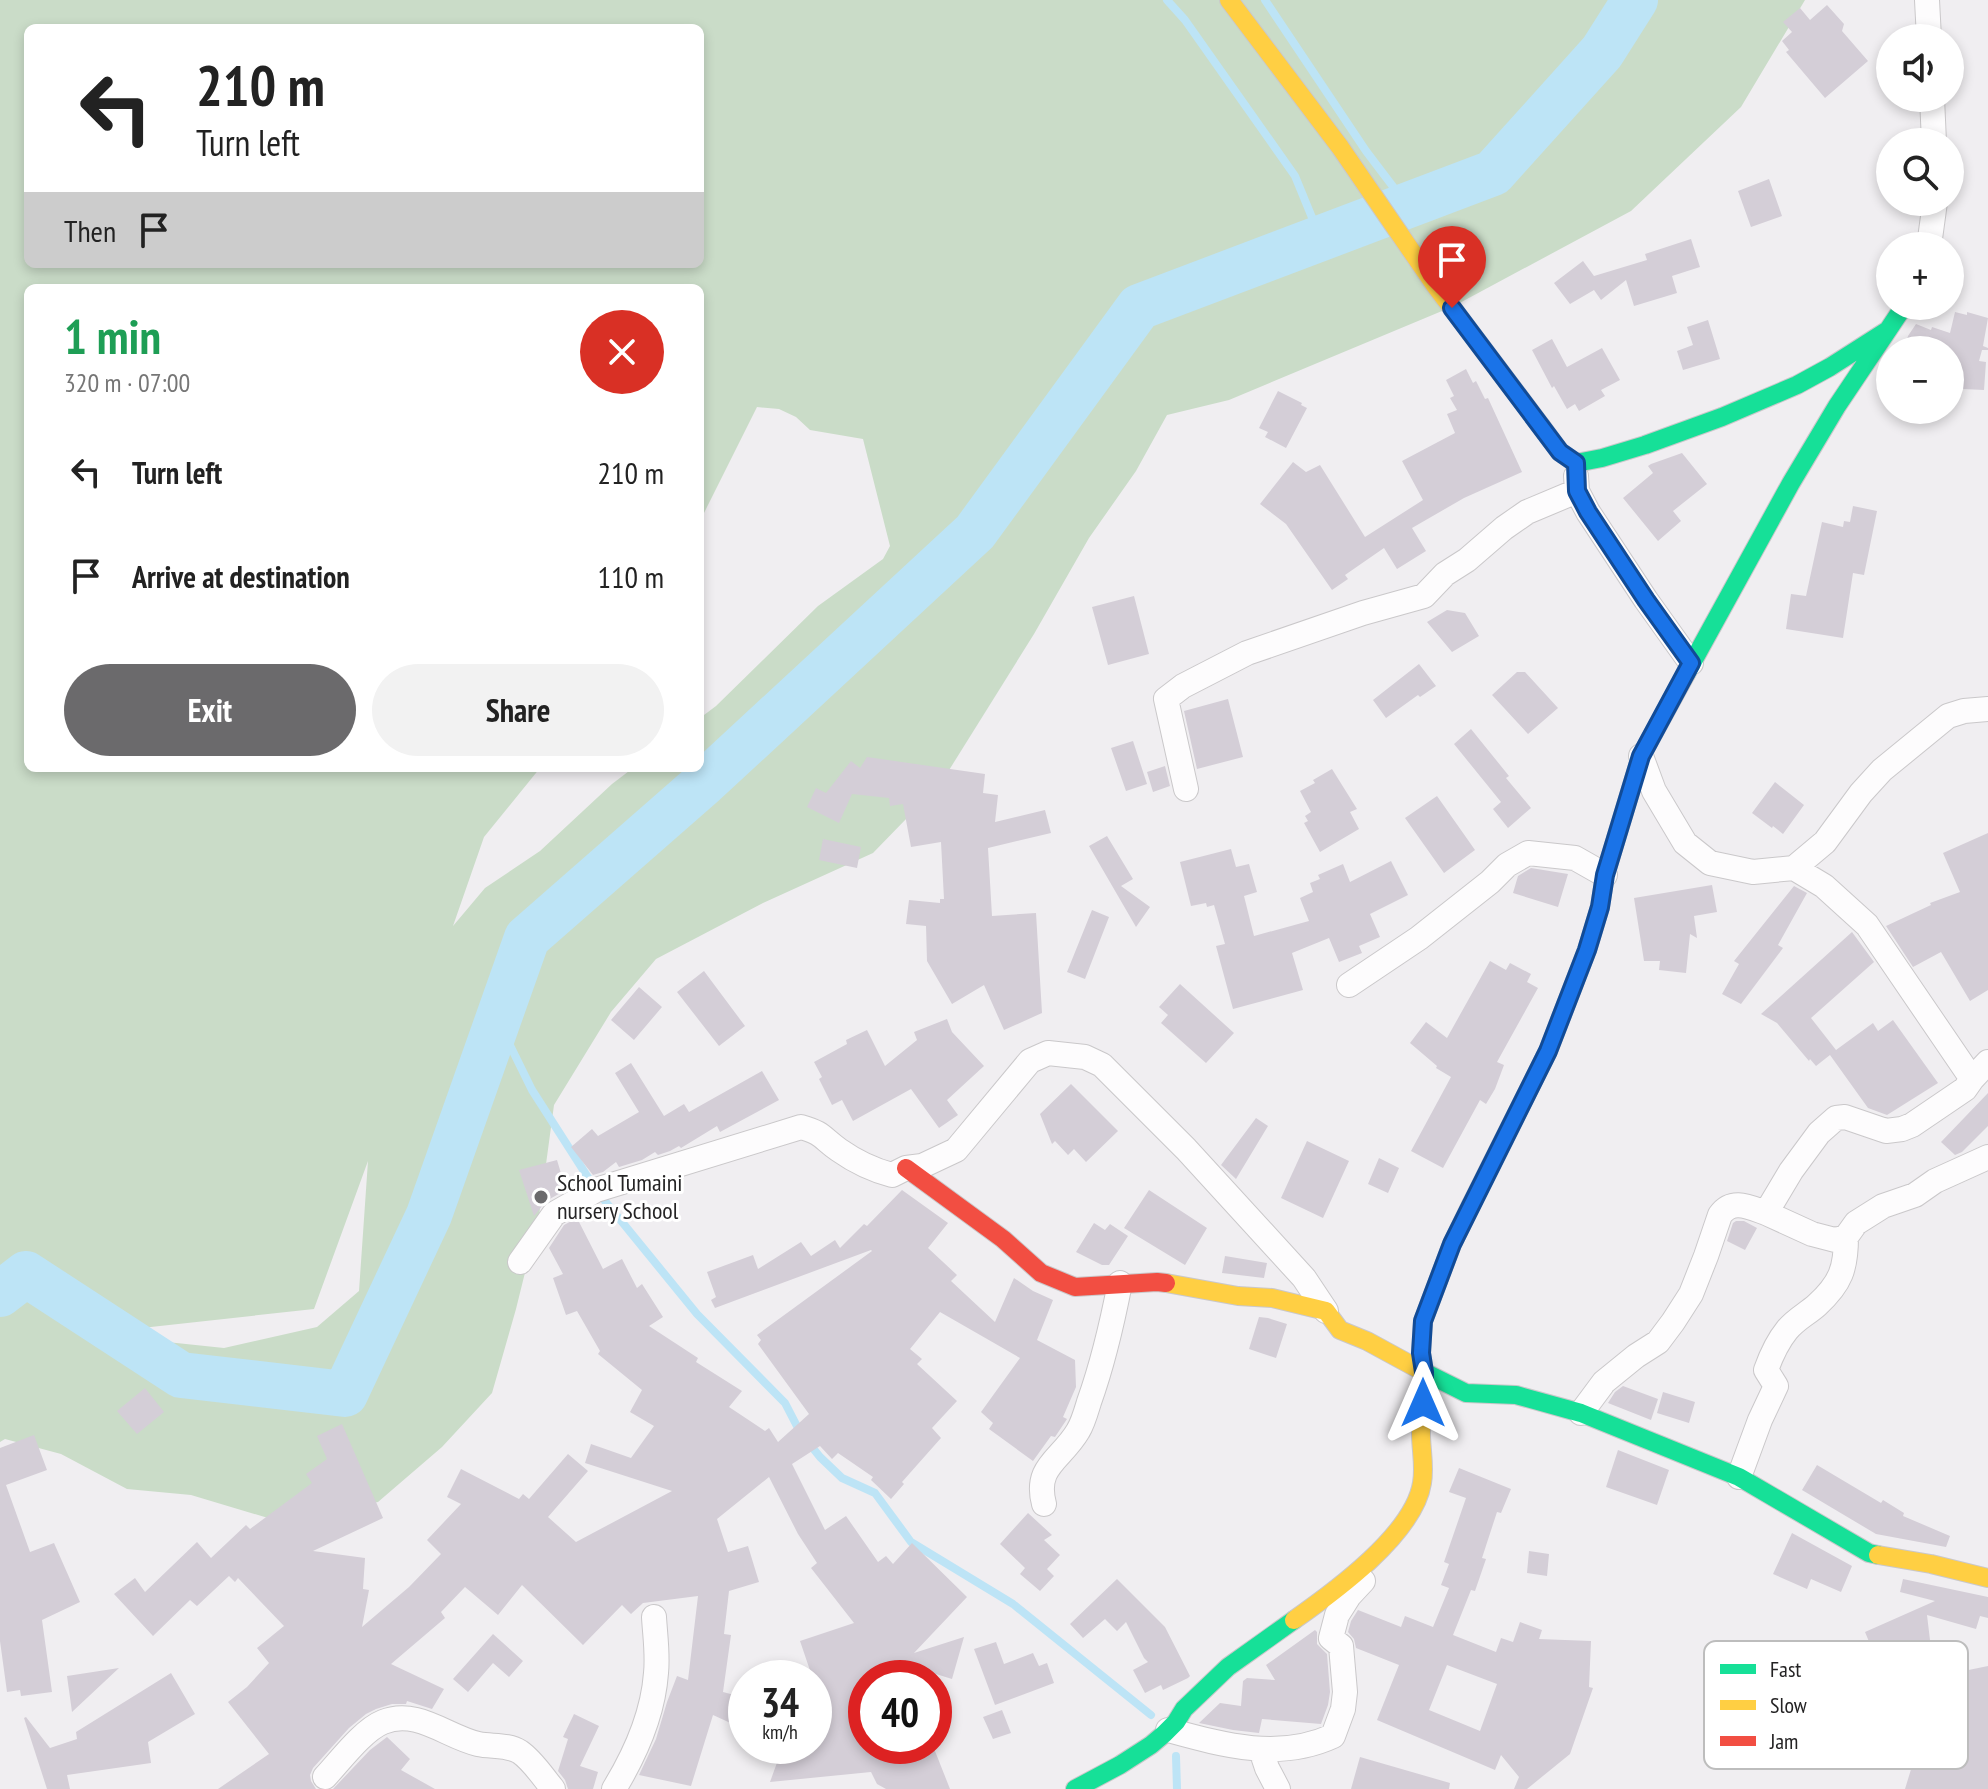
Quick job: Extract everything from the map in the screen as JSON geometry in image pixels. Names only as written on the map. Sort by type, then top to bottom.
[{"type":"street","points":[[1229,0],[1340,147],[1427,273],[1560,452],[1576,463],[1645,445],[1722,417],[1830,367],[1888,330]]},
{"type":"street","points":[[1927,0],[1928,24]]},
{"type":"street","points":[[1075,1789],[1137,1754],[1168,1730],[1184,1709],[1228,1667],[1331,1594],[1400,1528],[1413,1509],[1422,1486],[1424,1466],[1421,1434],[1423,1321],[1452,1244],[1548,1051],[1587,950],[1600,907],[1605,875],[1641,756],[1837,406],[1895,320]]},
{"type":"street","points":[[1576,463],[1577,491],[1588,512],[1691,663]]},
{"type":"street","points":[[1186,789],[1166,699],[1183,686],[1247,653],[1363,613],[1424,596],[1445,574],[1527,512],[1577,491]]},
{"type":"street","points":[[1641,756],[1654,791],[1685,843],[1710,863],[1753,872],[1794,868],[1825,842],[1882,770],[1948,716],[1988,709]]},
{"type":"street","points":[[1349,985],[1419,938],[1507,865],[1528,853],[1575,858],[1605,875]]},
{"type":"street","points":[[1766,1213],[1819,1133],[1836,1118],[1845,1117],[1886,1131],[1902,1129],[1965,1089],[1980,1071],[1867,925],[1824,886],[1794,868]]},
{"type":"street","points":[[520,1262],[554,1214],[596,1190],[801,1127],[818,1132],[839,1150],[871,1169],[892,1175],[906,1168],[922,1166],[956,1150],[1030,1061],[1048,1053],[1085,1057],[1102,1065],[1186,1149],[1304,1278],[1340,1330],[1466,1393],[1516,1395],[1581,1413],[1739,1477],[1869,1553],[1988,1578]]},
{"type":"street","points":[[1739,1477],[1776,1386],[1766,1370],[1770,1358],[1786,1331],[1836,1284],[1846,1261],[1846,1237],[1856,1223],[1883,1206],[1915,1195],[1935,1181],[1988,1157]]},
{"type":"street","points":[[906,1168],[1003,1239],[1041,1273],[1075,1287],[1157,1282],[1238,1296],[1272,1298],[1326,1311]]},
{"type":"street","points":[[1581,1413],[1604,1382],[1658,1342],[1673,1322],[1691,1294],[1723,1210],[1728,1206],[1746,1205],[1812,1234],[1835,1240],[1846,1237]]},
{"type":"street","points":[[1044,1504],[1040,1489],[1044,1471],[1079,1430],[1112,1328],[1120,1283]]},
{"type":"street","points":[[1168,1730],[1220,1744],[1261,1750],[1315,1744],[1333,1736],[1343,1709],[1345,1692],[1341,1646],[1331,1638],[1337,1615],[1363,1581],[1372,1557]]},
{"type":"street","points":[[614,1789],[644,1731],[653,1696],[657,1671],[654,1617]]},
{"type":"street","points":[[325,1777],[380,1722],[412,1719],[477,1744],[512,1748],[523,1754],[553,1789]]},
{"type":"street","points":[[1261,1750],[1278,1789]]},
{"type":"green space","points":[[0,0],[1805,0],[1741,107],[1631,211],[1454,306],[1229,400],[1167,415],[1136,471],[1089,538],[1034,634],[941,783],[873,853],[763,903],[656,959],[611,1012],[554,1105],[539,1216],[492,1393],[442,1447],[378,1502],[278,1521],[191,1495],[127,1489],[61,1454],[5,1439],[0,1442]],"holes":[[[368,1161],[359,1291],[317,1327],[224,1348],[110,1336],[105,1332],[314,1309]]]},
{"type":"building","points":[[1827,5],[1844,24],[1842,31],[1868,61],[1825,98],[1786,52],[1789,50],[1782,41],[1792,32],[1783,22],[1800,8],[1810,20]]},
{"type":"building","points":[[1769,179],[1782,216],[1751,227],[1738,191]]},
{"type":"building","points":[[1691,239],[1700,267],[1672,276],[1677,293],[1634,306],[1626,280],[1601,300],[1594,290],[1570,304],[1554,283],[1583,261],[1594,276],[1647,260],[1645,254]]},
{"type":"building","points":[[1967,312],[1988,318],[1983,346],[1988,350],[1982,350],[1979,361],[1986,362],[1984,390],[1964,389],[1964,336],[1908,336],[1916,324],[1950,333],[1953,320],[1964,320]]},
{"type":"building","points":[[1708,320],[1720,359],[1683,370],[1677,351],[1693,345],[1687,327]]},
{"type":"building","points":[[1552,339],[1567,367],[1602,348],[1620,380],[1601,390],[1605,396],[1579,411],[1575,404],[1567,409],[1532,350]]},
{"type":"building","points":[[1466,369],[1485,399],[1488,398],[1522,472],[1464,498],[1412,528],[1426,551],[1397,569],[1384,548],[1345,575],[1348,579],[1332,590],[1286,524],[1260,504],[1293,462],[1306,472],[1320,465],[1365,537],[1423,500],[1402,461],[1455,433],[1447,414],[1457,410],[1450,398],[1454,396],[1446,380]]},
{"type":"building","points":[[1278,391],[1307,408],[1286,448],[1265,437],[1268,432],[1259,428]]},
{"type":"building","points":[[1682,453],[1707,484],[1673,511],[1681,521],[1658,541],[1623,498],[1653,473],[1648,466]]},
{"type":"building","points":[[1853,506],[1877,511],[1864,575],[1853,573],[1843,638],[1786,629],[1791,594],[1806,596],[1822,522],[1843,527],[1844,521],[1850,522]]},
{"type":"building","points":[[1134,596],[1149,654],[1108,665],[1092,607]]},
{"type":"building","points":[[1447,610],[1465,613],[1479,636],[1452,652],[1427,622]]},
{"type":"building","points":[[1419,664],[1436,686],[1386,718],[1373,700]]},
{"type":"building","points":[[1517,672],[1525,672],[1558,708],[1528,734],[1492,695]]},
{"type":"building","points":[[1228,699],[1243,757],[1197,769],[1184,711]]},
{"type":"building","points":[[1471,729],[1531,808],[1508,828],[1493,809],[1501,802],[1454,744]]},
{"type":"building","points":[[1133,741],[1147,784],[1126,791],[1111,748]]},
{"type":"building","points":[[867,757],[985,774],[983,793],[998,795],[995,822],[1045,810],[1051,833],[988,848],[992,916],[1036,913],[1042,1013],[1004,1030],[984,985],[952,1004],[927,961],[926,926],[906,924],[909,900],[940,903],[940,899],[944,899],[941,842],[911,847],[903,804],[890,806],[889,798],[852,794],[839,823],[807,807],[816,788],[826,793],[851,761],[860,768]]},
{"type":"building","points":[[1165,766],[1170,786],[1153,792],[1147,772]]},
{"type":"building","points":[[1332,769],[1357,809],[1350,812],[1359,829],[1320,852],[1304,823],[1308,821],[1305,816],[1311,812],[1300,791]]},
{"type":"building","points":[[1775,782],[1804,805],[1783,834],[1752,813]]},
{"type":"building","points":[[1437,796],[1475,850],[1444,873],[1405,818]]},
{"type":"building","points":[[1988,833],[1988,990],[1970,1001],[1941,952],[1913,967],[1886,926],[1930,903],[1960,892],[1943,853]]},
{"type":"building","points":[[1107,836],[1133,879],[1121,886],[1150,907],[1136,927],[1089,846]]},
{"type":"building","points":[[823,839],[861,847],[857,868],[819,860]]},
{"type":"building","points":[[1231,849],[1236,867],[1249,864],[1257,892],[1244,896],[1254,936],[1309,921],[1300,898],[1313,892],[1310,883],[1320,879],[1318,875],[1343,864],[1350,882],[1391,861],[1408,895],[1370,914],[1380,937],[1359,946],[1362,953],[1339,962],[1329,938],[1292,953],[1303,990],[1233,1009],[1216,946],[1225,944],[1214,905],[1191,906],[1180,862]]},
{"type":"building","points":[[1531,868],[1568,874],[1558,907],[1513,893],[1518,876]]},
{"type":"building","points":[[1712,885],[1717,912],[1694,916],[1697,938],[1690,934],[1686,973],[1659,970],[1660,961],[1644,961],[1634,898]]},
{"type":"building","points":[[1794,886],[1807,893],[1778,945],[1783,948],[1741,1004],[1722,994],[1739,964],[1734,961]]},
{"type":"building","points":[[1092,910],[1109,917],[1085,979],[1067,972]]},
{"type":"building","points":[[1852,932],[1874,962],[1811,1018],[1836,1050],[1873,1023],[1878,1031],[1893,1020],[1938,1083],[1887,1115],[1868,1108],[1830,1055],[1816,1066],[1777,1023],[1761,1014]]},
{"type":"building","points":[[1490,961],[1506,970],[1510,963],[1531,974],[1527,982],[1538,988],[1497,1062],[1504,1065],[1495,1089],[1486,1104],[1480,1100],[1443,1168],[1411,1151],[1451,1077],[1436,1068],[1410,1043],[1426,1022],[1447,1038]]},
{"type":"building","points":[[704,971],[745,1026],[719,1046],[677,992]]},
{"type":"building","points":[[1180,984],[1234,1033],[1206,1063],[1161,1023],[1168,1015],[1159,1007]]},
{"type":"building","points":[[639,987],[662,1007],[634,1040],[611,1020]]},
{"type":"building","points":[[947,1019],[952,1032],[984,1066],[947,1100],[958,1115],[939,1128],[911,1089],[853,1121],[842,1100],[832,1105],[814,1062],[867,1030],[885,1066],[917,1040],[914,1032]]},
{"type":"building","points":[[631,1063],[664,1116],[684,1104],[689,1112],[762,1071],[779,1100],[720,1132],[717,1126],[681,1148],[679,1146],[658,1155],[655,1152],[619,1167],[616,1162],[593,1175],[571,1147],[592,1129],[598,1136],[639,1112],[615,1073]]},
{"type":"building","points":[[1071,1084],[1118,1131],[1086,1162],[1074,1149],[1068,1155],[1055,1141],[1052,1144],[1040,1114]]},
{"type":"building","points":[[1988,1093],[1988,1126],[1955,1155],[1941,1142]]},
{"type":"building","points":[[1256,1118],[1268,1126],[1236,1179],[1221,1165]]},
{"type":"building","points":[[1307,1141],[1349,1161],[1323,1218],[1281,1198]]},
{"type":"building","points":[[1379,1158],[1399,1168],[1388,1193],[1368,1184]]},
{"type":"building","points":[[557,1160],[566,1190],[546,1201],[534,1216],[519,1170]]},
{"type":"building","points":[[902,1190],[948,1223],[928,1248],[957,1275],[951,1281],[995,1322],[1014,1278],[1053,1300],[1037,1340],[1075,1360],[1076,1387],[1063,1417],[1067,1419],[1033,1461],[989,1429],[993,1423],[981,1412],[1020,1358],[940,1312],[910,1349],[922,1359],[917,1364],[957,1401],[932,1428],[941,1438],[891,1499],[871,1480],[873,1477],[838,1453],[832,1459],[820,1446],[792,1464],[825,1530],[846,1516],[878,1562],[886,1556],[893,1564],[912,1543],[967,1597],[914,1653],[964,1637],[952,1679],[952,1660],[848,1660],[848,1764],[940,1764],[950,1789],[886,1789],[877,1784],[871,1772],[770,1782],[776,1764],[832,1764],[832,1660],[806,1660],[800,1641],[854,1623],[811,1568],[817,1563],[798,1534],[769,1477],[717,1519],[728,1552],[748,1546],[759,1582],[729,1591],[724,1634],[731,1635],[723,1692],[728,1693],[728,1722],[713,1715],[691,1786],[639,1775],[656,1739],[677,1676],[688,1680],[698,1596],[643,1603],[631,1614],[622,1605],[583,1645],[522,1585],[498,1615],[465,1587],[441,1612],[445,1618],[391,1664],[444,1689],[432,1709],[407,1701],[406,1704],[392,1704],[366,1714],[313,1768],[310,1775],[316,1789],[218,1789],[269,1754],[228,1702],[269,1663],[257,1648],[284,1626],[238,1578],[235,1582],[229,1576],[197,1606],[190,1600],[153,1636],[114,1594],[135,1578],[145,1592],[197,1542],[211,1558],[246,1525],[250,1529],[312,1483],[306,1474],[327,1459],[317,1436],[342,1424],[383,1518],[313,1551],[365,1558],[363,1589],[369,1590],[362,1627],[409,1587],[441,1554],[427,1540],[461,1504],[447,1497],[461,1469],[519,1499],[523,1494],[529,1499],[568,1454],[588,1471],[548,1517],[576,1542],[672,1491],[585,1463],[591,1444],[631,1458],[654,1426],[630,1412],[642,1390],[598,1354],[600,1351],[577,1311],[566,1315],[553,1278],[563,1274],[549,1248],[564,1225],[577,1218],[603,1269],[622,1259],[637,1288],[642,1284],[663,1317],[649,1326],[698,1358],[696,1362],[742,1391],[729,1407],[765,1431],[769,1428],[778,1442],[809,1414],[758,1344],[761,1340],[757,1335],[872,1251],[715,1308],[711,1300],[716,1297],[707,1272],[753,1255],[758,1269],[801,1242],[811,1256],[835,1240],[840,1248],[864,1224],[867,1226]]},
{"type":"building","points":[[1149,1190],[1207,1228],[1185,1265],[1124,1228]]},
{"type":"building","points":[[1736,1221],[1744,1221],[1757,1228],[1745,1250],[1727,1241]]},
{"type":"building","points":[[1094,1223],[1105,1230],[1110,1224],[1128,1236],[1109,1265],[1102,1265],[1076,1252]]},
{"type":"building","points":[[1225,1256],[1267,1263],[1264,1278],[1222,1273]]},
{"type":"building","points":[[1259,1317],[1287,1324],[1276,1358],[1249,1349]]},
{"type":"building","points":[[1623,1386],[1658,1399],[1651,1420],[1608,1403]]},
{"type":"building","points":[[145,1388],[164,1412],[137,1434],[117,1411]]},
{"type":"building","points":[[1663,1392],[1695,1402],[1689,1423],[1657,1413]]},
{"type":"building","points":[[34,1435],[47,1470],[6,1485],[30,1552],[54,1543],[80,1602],[42,1620],[52,1692],[21,1696],[20,1690],[7,1692],[0,1641],[0,1448]]},
{"type":"building","points":[[1618,1450],[1669,1470],[1657,1505],[1606,1487]]},
{"type":"building","points":[[1817,1465],[1881,1503],[1883,1500],[1904,1513],[1903,1516],[1950,1536],[1946,1547],[1876,1534],[1802,1490]]},
{"type":"building","points":[[1459,1468],[1511,1489],[1501,1513],[1497,1512],[1475,1591],[1471,1590],[1453,1635],[1496,1652],[1501,1638],[1513,1642],[1520,1622],[1542,1630],[1539,1639],[1591,1641],[1589,1687],[1593,1688],[1570,1754],[1527,1789],[1514,1789],[1519,1777],[1501,1755],[1495,1770],[1377,1720],[1399,1665],[1356,1648],[1348,1632],[1358,1610],[1401,1627],[1405,1616],[1433,1627],[1449,1588],[1441,1585],[1449,1564],[1444,1562],[1466,1498],[1449,1492]],"holes":[[[1447,1665],[1497,1684],[1480,1731],[1429,1710]]]},
{"type":"building","points":[[1028,1513],[1052,1535],[1044,1540],[1060,1555],[1047,1569],[1054,1576],[1040,1591],[1020,1574],[1025,1568],[1000,1544]]},
{"type":"building","points":[[1792,1533],[1852,1566],[1841,1592],[1811,1579],[1807,1589],[1773,1574]]},
{"type":"building","points":[[1529,1551],[1549,1554],[1547,1576],[1527,1573]]},
{"type":"building","points":[[1117,1579],[1165,1627],[1190,1676],[1188,1678],[1163,1690],[1161,1685],[1145,1693],[1133,1670],[1148,1662],[1126,1622],[1117,1631],[1105,1619],[1083,1638],[1070,1624]]},
{"type":"building","points":[[1903,1579],[1988,1597],[1988,1618],[1980,1616],[1976,1629],[1927,1615],[1930,1641],[1869,1641],[1865,1632],[1935,1601],[1900,1592]]},
{"type":"building","points":[[1315,1630],[1317,1644],[1327,1654],[1330,1692],[1321,1724],[1262,1719],[1259,1733],[1199,1723],[1220,1703],[1241,1706],[1243,1681],[1247,1678],[1275,1680],[1266,1665]]},
{"type":"building","points":[[493,1634],[523,1661],[509,1677],[493,1663],[468,1692],[453,1679]]},
{"type":"building","points":[[996,1642],[1004,1664],[1033,1653],[1039,1666],[1047,1663],[1054,1683],[995,1705],[974,1649]]},
{"type":"building","points":[[1988,1666],[1988,1789],[1905,1789],[1911,1769],[1968,1769],[1968,1670]]},
{"type":"building","points":[[119,1668],[72,1712],[67,1676]]},
{"type":"building","points":[[171,1673],[195,1714],[148,1742],[151,1763],[67,1775],[70,1789],[47,1789],[24,1718],[50,1748],[77,1739],[76,1732]]},
{"type":"building","points":[[1002,1710],[1011,1733],[993,1739],[983,1717]]},
{"type":"building","points":[[574,1714],[599,1726],[580,1766],[598,1772],[593,1789],[568,1789],[558,1771],[568,1739],[563,1737]]},
{"type":"building","points":[[387,1737],[410,1759],[401,1770],[435,1789],[333,1789],[370,1750]]},
{"type":"building","points":[[1360,1757],[1450,1783],[1449,1789],[1351,1789]]},
{"type":"waterway","points":[[1167,0],[1185,20],[1295,176],[1320,237]]},
{"type":"waterway","points":[[1265,0],[1366,151],[1407,205]]},
{"type":"waterway","points":[[0,1294],[26,1274],[181,1375],[345,1394],[429,1215],[527,938],[704,783],[975,532],[1139,307],[1493,173],[1602,52],[1635,0]]},
{"type":"waterway","points":[[498,1021],[532,1090],[596,1190],[697,1314],[785,1403],[800,1432],[820,1457],[842,1478],[875,1493],[911,1542],[1013,1604],[1151,1715]]},
{"type":"waterway","points":[[1176,1756],[1177,1789]]},
{"type":"traffic: fast","points":[[1541,426],[1560,452],[1576,463],[1602,458],[1722,417],[1797,385],[1888,330],[1895,320]]},
{"type":"traffic: fast","points":[[1686,674],[1791,483],[1888,330]]},
{"type":"traffic: fast","points":[[1471,1205],[1452,1244],[1423,1321],[1421,1353],[1424,1372],[1466,1393],[1516,1395],[1581,1413],[1739,1477],[1869,1553],[1878,1555]]},
{"type":"traffic: fast","points":[[1075,1789],[1151,1745],[1228,1667],[1294,1620]]},
{"type":"traffic: slow","points":[[1229,0],[1340,147],[1434,284],[1541,426]]},
{"type":"traffic: slow","points":[[1471,1205],[1548,1051],[1587,950],[1600,907],[1605,875],[1641,756],[1686,674]]},
{"type":"traffic: slow","points":[[1166,1283],[1238,1296],[1272,1298],[1326,1311],[1340,1330],[1424,1372],[1421,1426],[1423,1477],[1416,1502],[1389,1541],[1370,1560],[1294,1620]]},
{"type":"traffic: slow","points":[[1878,1555],[1988,1578]]},
{"type":"traffic: jam","points":[[906,1168],[1003,1239],[1041,1273],[1075,1287],[1166,1283]]},
{"type":"place","name":"School Tumaini nursery School","points":[[541,1197]]},
{"type":"route","points":[[1423,1403],[1423,1321],[1452,1244],[1548,1051],[1587,950],[1600,907],[1605,875],[1641,756],[1691,663],[1588,512],[1577,491],[1576,463],[1560,452],[1452,308]]}]
